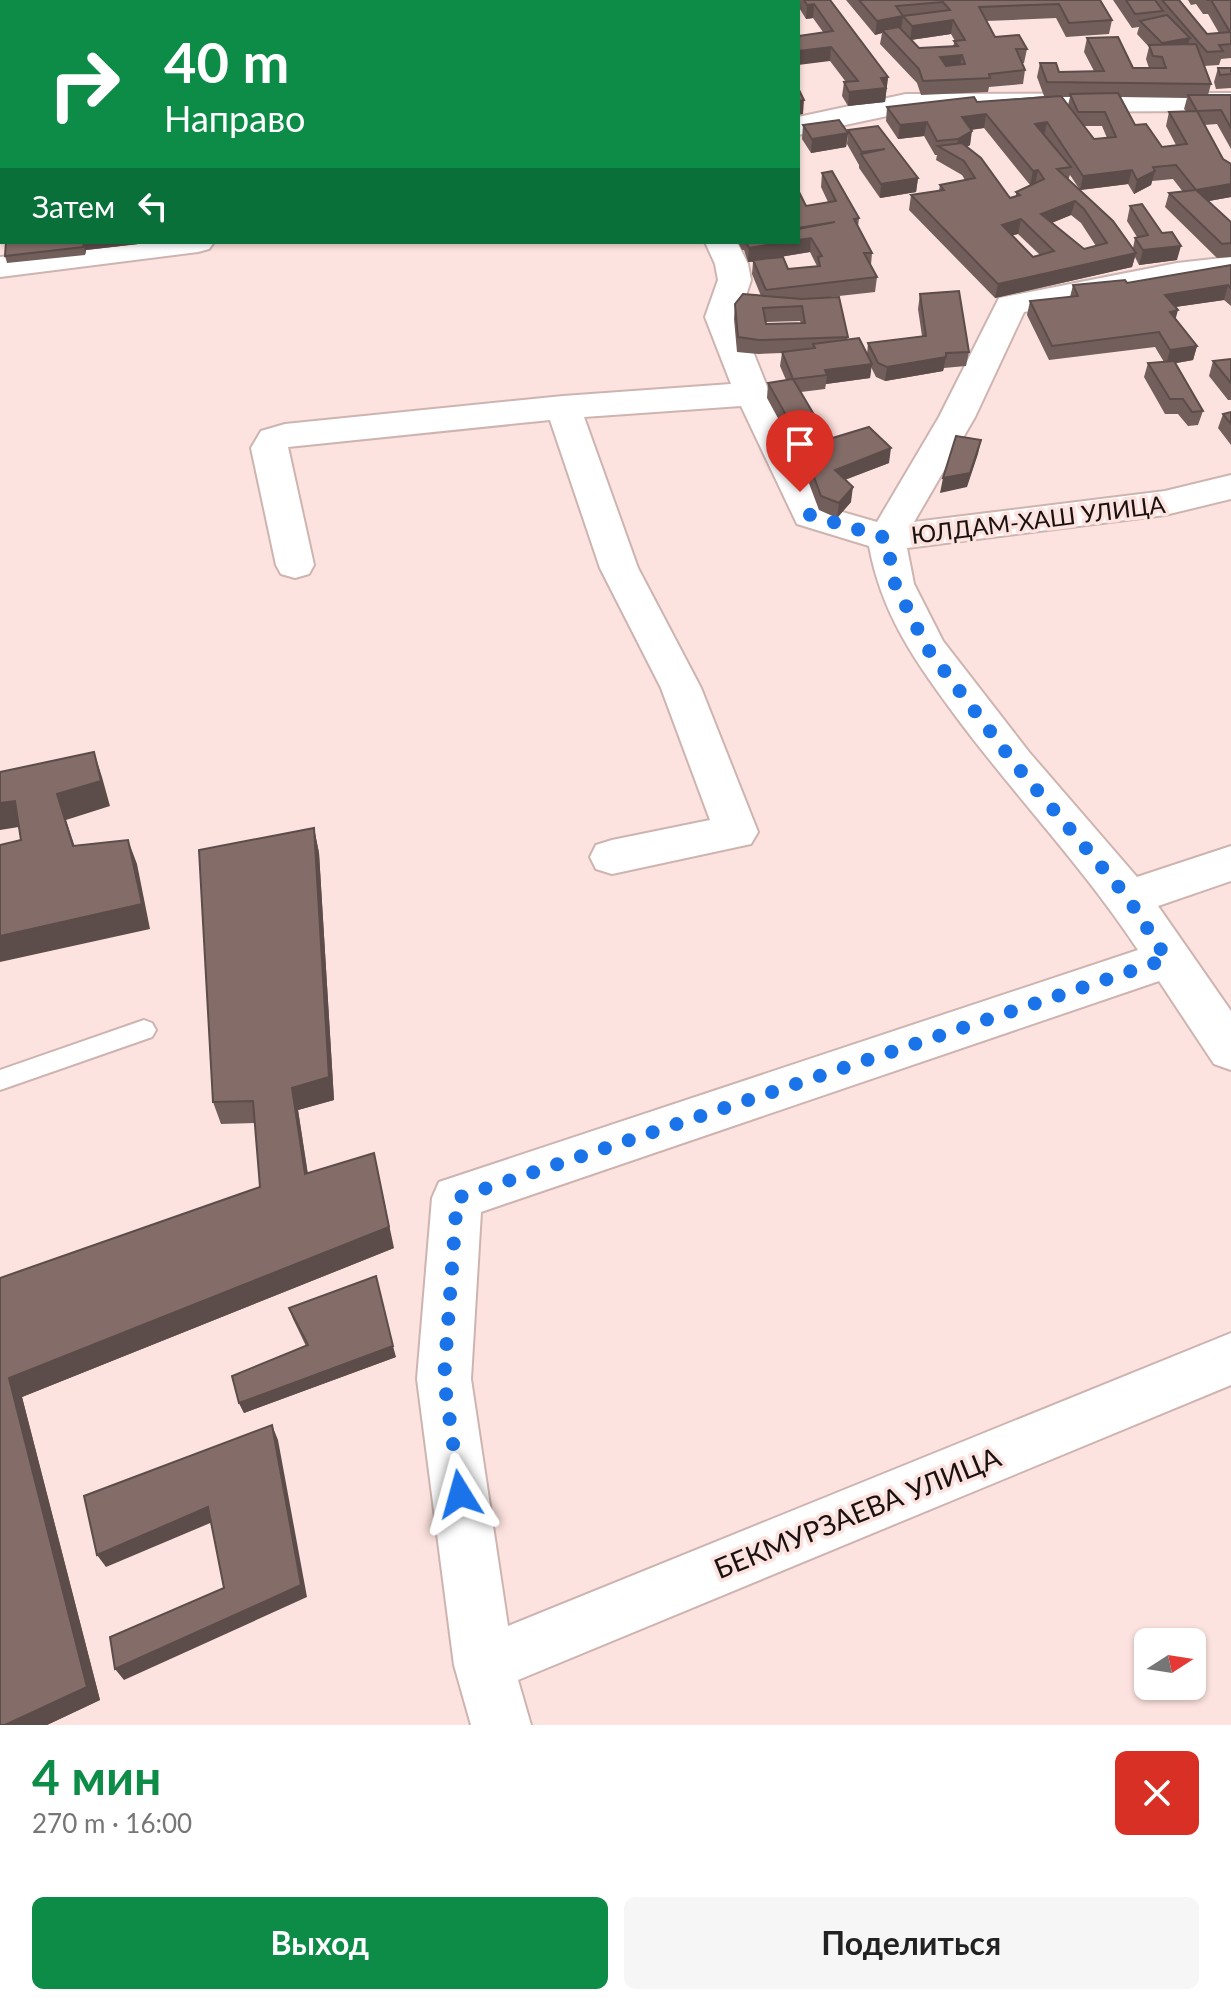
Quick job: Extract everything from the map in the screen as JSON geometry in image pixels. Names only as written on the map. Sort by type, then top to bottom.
[{"type":"street","points":[[800,125],[897,92],[1231,102]]},
{"type":"street","points":[[0,267],[182,244]]},
{"type":"street","name":"ЮЛДАМ-ХАШ УЛИЦА","points":[[722,244],[735,267],[737,285],[722,317],[752,394],[780,445],[810,515],[886,538],[1165,503],[1231,487]]},
{"type":"street","points":[[1231,267],[1177,273],[1011,305],[957,417],[886,538],[895,584],[927,648],[1014,763],[1128,898],[1231,1050]]},
{"type":"street","points":[[295,565],[269,448],[274,439],[285,435],[563,407],[752,394]]},
{"type":"street","points":[[563,407],[619,568],[681,688],[736,832],[612,857]]},
{"type":"street","points":[[1128,898],[1231,863]]},
{"type":"street","points":[[501,1725],[484,1665],[444,1379],[457,1198],[1167,959]]},
{"type":"street","name":"БЕКМУРЗАЕВА УЛИЦА","points":[[484,1665],[1231,1359]]},
{"type":"lane","points":[[0,1080],[144,1030]]},
{"type":"building","points":[[804,0],[830,0],[888,77],[881,78],[886,88],[849,92],[844,82],[858,81],[831,47],[800,51],[800,36],[833,31],[814,4],[807,5]]},
{"type":"building","points":[[859,0],[1100,0],[1112,20],[1069,23],[1059,4],[979,7],[995,37],[1019,35],[1027,49],[1016,49],[1025,70],[989,74],[990,78],[923,81],[919,69],[882,30],[899,27],[919,48],[958,46],[954,41],[965,40],[953,20],[912,26],[903,16],[877,21]],"holes":[[[943,2],[950,10],[903,16],[896,6]],[[962,55],[965,64],[946,66],[940,57]]]},
{"type":"building","points":[[1126,0],[1155,0],[1163,11],[1135,14]]},
{"type":"building","points":[[1162,0],[1179,0],[1207,34],[1230,32],[1211,0],[1231,0],[1231,44],[1219,45],[1223,51],[1207,52]]},
{"type":"building","points":[[1167,15],[1190,38],[1162,43],[1140,21]]},
{"type":"building","points":[[1118,37],[1133,68],[1166,68],[1162,57],[1153,56],[1149,45],[1196,44],[1211,84],[1047,82],[1040,63],[1056,63],[1059,72],[1104,71],[1087,38]]},
{"type":"building","points":[[1218,68],[1231,68],[1231,74],[1220,75]]},
{"type":"building","points":[[1118,93],[1135,125],[1146,124],[1162,147],[1187,144],[1169,112],[1197,111],[1223,159],[1231,164],[1231,184],[1196,190],[1176,165],[1153,167],[1155,171],[1137,180],[1132,170],[1083,176],[1047,122],[1035,124],[1071,167],[1057,169],[1113,221],[1136,253],[998,284],[911,195],[944,190],[940,185],[975,178],[964,161],[938,146],[962,143],[981,158],[1010,198],[1044,179],[1038,170],[1033,171],[986,114],[962,117],[972,131],[958,139],[937,141],[927,122],[900,125],[887,107],[974,97],[977,102],[1061,96],[1094,139],[1116,137],[1105,112],[1078,112],[1070,94]],"holes":[[[1075,201],[1084,209],[1107,243],[1084,249],[1041,214]],[[1021,219],[1054,251],[1033,257],[1002,225]]]},
{"type":"building","points":[[1188,95],[1231,95],[1231,128],[1221,110],[1197,111]]},
{"type":"building","points":[[839,120],[848,133],[812,139],[803,125]]},
{"type":"building","points":[[878,126],[918,178],[881,184],[861,154],[885,149],[862,152],[848,130]]},
{"type":"building","points":[[832,171],[859,218],[854,219],[872,253],[864,253],[877,277],[766,290],[753,260],[783,257],[788,269],[820,266],[818,257],[822,256],[811,238],[800,240],[800,229],[835,222],[800,228],[800,194],[806,206],[836,201],[822,173]]},
{"type":"building","points":[[1196,190],[1231,222],[1231,243],[1222,244],[1169,193]]},
{"type":"building","points":[[1142,204],[1162,233],[1172,232],[1181,246],[1143,250],[1135,238],[1148,235],[1130,206]]},
{"type":"building","points":[[6,244],[84,244],[83,247],[5,256]]},
{"type":"building","points":[[747,244],[773,244],[749,248]]},
{"type":"building","points":[[1231,265],[1231,288],[1228,285],[1165,295],[1178,310],[1170,312],[1197,346],[1170,350],[1159,332],[1052,346],[1030,301],[1078,296],[1073,285],[1125,280],[1127,283]]},
{"type":"building","points":[[959,291],[969,352],[946,353],[946,357],[887,367],[878,363],[868,343],[926,336],[920,294]]},
{"type":"building","points":[[743,294],[801,299],[839,297],[848,337],[759,340],[738,337],[735,304]],"holes":[[[802,306],[805,323],[766,324],[763,308]]]},
{"type":"building","points":[[859,338],[872,364],[825,370],[827,375],[793,379],[782,352],[815,348],[813,344]]},
{"type":"building","points":[[1231,359],[1231,383],[1213,361]]},
{"type":"building","points":[[1174,361],[1203,411],[1192,412],[1183,399],[1170,399],[1148,363]]},
{"type":"building","points":[[793,379],[826,435],[800,440],[768,383]]},
{"type":"building","points":[[1231,412],[1231,424],[1223,414]]},
{"type":"building","points":[[869,427],[891,448],[835,470],[853,487],[839,503],[821,496],[803,447]]},
{"type":"building","points":[[956,436],[981,440],[970,473],[943,478]]},
{"type":"building","points":[[94,752],[101,781],[57,794],[73,846],[128,840],[142,904],[0,936],[0,845],[21,840],[15,801],[0,803],[0,772]]},
{"type":"building","points":[[314,828],[329,1077],[292,1088],[305,1174],[374,1153],[389,1227],[9,1378],[87,1687],[0,1725],[0,1278],[260,1187],[253,1101],[213,1102],[199,850]]},
{"type":"building","points":[[376,1276],[393,1346],[239,1403],[232,1376],[308,1345],[289,1308]]},
{"type":"building","points":[[272,1425],[301,1585],[115,1669],[110,1637],[224,1588],[208,1507],[97,1555],[84,1496]]},
{"type":"route","points":[[460,1494],[444,1379],[457,1198],[1167,959],[1128,898],[1014,763],[927,648],[895,584],[886,538],[810,515],[800,492]]}]
